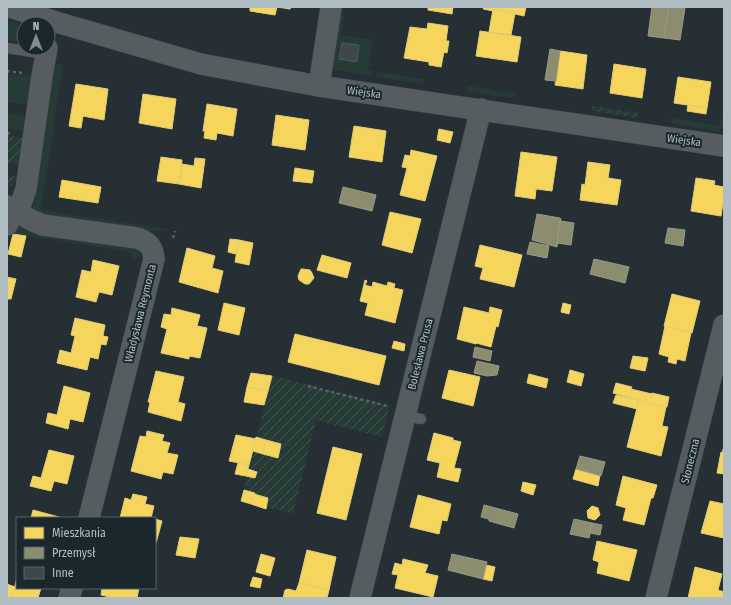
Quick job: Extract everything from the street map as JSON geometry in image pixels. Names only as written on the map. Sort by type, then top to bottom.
[{"type":"street","name":"Wiejska","points":[[10,7],[38,16]]},
{"type":"street","points":[[319,86],[331,7]]},
{"type":"street","name":"Wiejska","points":[[56,22],[201,64],[270,77],[319,86],[724,146]]},
{"type":"street","points":[[10,214],[21,202],[26,189],[46,56]]},
{"type":"street","name":"Bolesława Prusa","points":[[360,598],[481,110]]},
{"type":"street","name":"Władysława Reymonta","points":[[10,214],[43,225],[136,238],[148,243],[153,251],[154,259],[89,517]]},
{"type":"street","name":"Słoneczna","points":[[656,598],[724,325]]},
{"type":"path","points":[[173,238],[175,230]]},
{"type":"path","points":[[308,386],[406,414]]},
{"type":"green space","points":[[339,7],[344,7],[340,35],[335,34]]},
{"type":"green space","points":[[7,20],[16,24],[16,40],[14,42],[7,40]]},
{"type":"green space","points":[[335,34],[373,40],[368,70],[373,71],[372,76],[334,70],[332,66]]},
{"type":"green space","points":[[54,64],[63,65],[41,210],[171,230],[151,231],[40,215],[34,210],[33,203]]},
{"type":"green space","points":[[377,72],[424,79],[423,84],[376,77]]},
{"type":"green space","points":[[7,73],[31,76],[28,102],[23,104],[7,102]]},
{"type":"green space","points":[[467,86],[516,94],[512,98],[466,91]]},
{"type":"green space","points":[[724,103],[724,121],[722,128],[719,131],[671,123],[671,118],[720,126]]},
{"type":"green space","points":[[592,106],[638,113],[638,118],[592,111]]},
{"type":"green space","points":[[7,113],[22,115],[25,119],[23,131],[7,128]]},
{"type":"green space","points":[[7,135],[23,138],[19,162],[15,164],[7,163]]},
{"type":"green space","points":[[7,175],[17,178],[13,185],[7,189]]},
{"type":"green space","points":[[16,223],[32,233],[131,247],[137,251],[140,256],[134,259],[129,252],[11,233]]},
{"type":"green space","points":[[272,376],[390,405],[382,437],[316,420],[293,514],[266,507],[266,509],[241,501]]},
{"type":"building: Mieszkania","points":[[250,7],[277,7],[275,15],[250,11]]},
{"type":"building: Mieszkania","points":[[277,7],[291,7],[290,9]]},
{"type":"building: Mieszkania","points":[[428,7],[453,7],[452,14],[428,10]]},
{"type":"building: Mieszkania","points":[[484,7],[526,7],[524,16],[493,9],[493,11],[483,9]]},
{"type":"building: Mieszkania","points":[[493,9],[515,13],[511,35],[489,32]]},
{"type":"building: Mieszkania","points":[[428,23],[448,26],[446,41],[449,41],[447,53],[444,52],[441,67],[429,65],[429,62],[404,58],[410,27],[427,29]]},
{"type":"building: Mieszkania","points":[[480,31],[521,37],[517,62],[476,56]]},
{"type":"building: Mieszkania","points":[[560,51],[587,55],[583,89],[555,85]]},
{"type":"building: Mieszkania","points":[[614,64],[646,69],[642,98],[610,93]]},
{"type":"building: Mieszkania","points":[[678,77],[711,82],[707,108],[674,103]]},
{"type":"building: Mieszkania","points":[[76,84],[108,89],[104,120],[83,116],[81,128],[69,126]]},
{"type":"building: Mieszkania","points":[[143,94],[176,99],[172,129],[139,123]]},
{"type":"building: Mieszkania","points":[[207,104],[237,109],[233,136],[217,133],[216,140],[204,138],[205,131],[203,131]]},
{"type":"building: Mieszkania","points":[[688,105],[707,108],[706,114],[687,111]]},
{"type":"building: Mieszkania","points":[[276,115],[309,120],[305,150],[272,145]]},
{"type":"building: Mieszkania","points":[[354,126],[386,131],[382,162],[349,157]]},
{"type":"building: Mieszkania","points":[[439,129],[453,132],[450,143],[437,140]]},
{"type":"building: Mieszkania","points":[[411,150],[437,156],[425,201],[400,195],[407,168],[402,167],[405,155],[410,156]]},
{"type":"building: Mieszkania","points":[[521,152],[557,157],[552,191],[536,189],[535,199],[515,196]]},
{"type":"building: Mieszkania","points":[[161,157],[182,160],[179,184],[157,181]]},
{"type":"building: Mieszkania","points":[[195,158],[205,159],[201,188],[179,184],[182,164],[194,166]]},
{"type":"building: Mieszkania","points":[[588,162],[610,165],[608,178],[621,180],[617,205],[580,200],[582,184],[585,185]]},
{"type":"building: Mieszkania","points":[[295,168],[314,171],[312,183],[293,181]]},
{"type":"building: Mieszkania","points":[[696,178],[715,181],[714,185],[724,187],[721,216],[691,211]]},
{"type":"building: Mieszkania","points":[[62,180],[101,187],[98,203],[59,197]]},
{"type":"building: Mieszkania","points":[[390,212],[421,219],[412,253],[382,245]]},
{"type":"building: Mieszkania","points":[[13,234],[26,236],[21,257],[8,254]]},
{"type":"building: Mieszkania","points":[[230,239],[239,240],[236,254],[228,252]]},
{"type":"building: Mieszkania","points":[[239,240],[253,243],[249,265],[235,262]]},
{"type":"building: Mieszkania","points":[[480,245],[522,255],[514,287],[480,279],[483,268],[475,266]]},
{"type":"building: Mieszkania","points":[[187,248],[215,256],[212,268],[223,271],[218,293],[179,282]]},
{"type":"building: Mieszkania","points":[[322,255],[351,263],[347,278],[317,270]]},
{"type":"building: Mieszkania","points":[[93,260],[119,266],[112,295],[99,292],[96,302],[76,297],[82,270],[91,272]]},
{"type":"building: Mieszkania","points":[[301,269],[310,270],[312,273],[314,278],[309,284],[305,284],[299,280],[298,276]]},
{"type":"building: Mieszkania","points":[[7,277],[16,279],[11,299],[7,299]]},
{"type":"building: Mieszkania","points":[[365,280],[367,281],[365,285],[372,287],[373,282],[387,286],[388,282],[395,284],[394,288],[403,290],[395,323],[365,315],[368,303],[360,301]]},
{"type":"building: Mieszkania","points":[[672,294],[700,301],[692,333],[664,326]]},
{"type":"building: Mieszkania","points":[[224,303],[245,308],[239,335],[218,330]]},
{"type":"building: Mieszkania","points":[[563,303],[571,305],[569,314],[561,312]]},
{"type":"building: Mieszkania","points":[[464,307],[489,313],[490,307],[502,310],[491,347],[457,339]]},
{"type":"building: Mieszkania","points":[[172,308],[200,315],[197,326],[207,328],[200,358],[189,356],[189,359],[161,353],[167,329],[161,327],[164,314],[171,315]]},
{"type":"building: Mieszkania","points":[[75,318],[105,325],[103,336],[108,337],[106,345],[101,344],[98,359],[90,357],[87,370],[57,363],[60,350],[71,353],[75,336],[71,335]]},
{"type":"building: Mieszkania","points":[[665,326],[691,333],[685,361],[677,359],[676,364],[668,362],[669,357],[659,354]]},
{"type":"building: Mieszkania","points":[[295,334],[386,356],[379,385],[288,362]]},
{"type":"building: Mieszkania","points":[[394,341],[405,344],[404,351],[392,348]]},
{"type":"building: Mieszkania","points":[[633,356],[648,358],[645,371],[630,368]]},
{"type":"building: Mieszkania","points":[[449,370],[480,377],[473,406],[442,398]]},
{"type":"building: Mieszkania","points":[[570,370],[584,374],[581,386],[567,382]]},
{"type":"building: Mieszkania","points":[[156,371],[184,377],[178,402],[185,404],[181,421],[148,412],[150,402],[148,402]]},
{"type":"building: Mieszkania","points":[[251,373],[272,376],[268,391],[247,387]]},
{"type":"building: Mieszkania","points":[[529,374],[548,379],[546,388],[527,383]]},
{"type":"building: Mieszkania","points":[[616,383],[632,387],[631,389],[652,394],[649,403],[613,393]]},
{"type":"building: Mieszkania","points":[[64,386],[90,393],[83,422],[70,419],[68,429],[46,423],[48,413],[57,415]]},
{"type":"building: Mieszkania","points":[[247,387],[268,391],[264,405],[244,402]]},
{"type":"building: Mieszkania","points":[[652,393],[669,397],[667,407],[649,403]]},
{"type":"building: Mieszkania","points":[[616,395],[639,400],[637,409],[613,403]]},
{"type":"building: Mieszkania","points":[[639,400],[666,407],[662,426],[668,427],[661,456],[627,447]]},
{"type":"building: Mieszkania","points":[[147,431],[164,435],[162,441],[170,443],[167,453],[178,455],[173,474],[163,472],[161,479],[131,471],[140,436],[146,437]]},
{"type":"building: Mieszkania","points":[[434,433],[453,438],[453,440],[461,442],[454,468],[461,469],[458,482],[437,477],[440,463],[427,460]]},
{"type":"building: Mieszkania","points":[[236,435],[256,439],[249,465],[229,461]]},
{"type":"building: Mieszkania","points":[[256,437],[266,440],[263,454],[253,451]]},
{"type":"building: Mieszkania","points":[[266,440],[281,444],[278,458],[263,454]]},
{"type":"building: Mieszkania","points":[[724,446],[724,474],[717,473],[721,452],[722,453]]},
{"type":"building: Mieszkania","points":[[333,447],[362,454],[346,520],[317,513]]},
{"type":"building: Mieszkania","points":[[49,450],[74,456],[67,484],[54,481],[51,491],[30,486],[33,476],[41,478]]},
{"type":"building: Mieszkania","points":[[238,463],[249,465],[246,476],[235,474]]},
{"type":"building: Mieszkania","points":[[248,469],[257,472],[255,478],[246,476]]},
{"type":"building: Mieszkania","points":[[576,469],[600,475],[598,486],[573,479]]},
{"type":"building: Mieszkania","points":[[623,476],[657,485],[653,498],[651,498],[644,525],[623,520],[626,508],[616,505]]},
{"type":"building: Mieszkania","points":[[523,482],[536,485],[533,495],[521,491]]},
{"type":"building: Mieszkania","points":[[244,490],[255,493],[251,504],[241,501]]},
{"type":"building: Mieszkania","points":[[133,494],[147,497],[145,504],[154,506],[151,517],[120,517],[125,498],[131,500]]},
{"type":"building: Mieszkania","points":[[254,494],[268,498],[266,509],[251,504]]},
{"type":"building: Mieszkania","points":[[418,495],[451,504],[447,521],[442,520],[439,534],[410,527]]},
{"type":"building: Mieszkania","points":[[710,501],[724,504],[724,538],[701,533]]},
{"type":"building: Mieszkania","points":[[592,506],[598,508],[600,515],[595,520],[588,518],[587,511]]},
{"type":"building: Mieszkania","points":[[33,510],[59,517],[31,517]]},
{"type":"building: Mieszkania","points":[[156,519],[162,521],[156,543]]},
{"type":"building: Mieszkania","points":[[180,537],[199,539],[195,558],[176,555]]},
{"type":"building: Mieszkania","points":[[597,541],[637,550],[629,581],[597,573],[599,562],[593,560]]},
{"type":"building: Mieszkania","points":[[307,550],[336,557],[329,590],[299,583]]},
{"type":"building: Mieszkania","points":[[261,554],[275,558],[270,576],[256,572]]},
{"type":"building: Mieszkania","points":[[403,559],[428,565],[425,573],[438,576],[433,597],[395,588],[398,575],[392,574],[395,563],[402,565]]},
{"type":"building: Mieszkania","points":[[486,565],[495,567],[492,581],[483,579]]},
{"type":"building: Mieszkania","points":[[695,567],[722,574],[718,590],[724,592],[724,598],[688,598]]},
{"type":"building: Mieszkania","points":[[253,577],[262,579],[260,588],[250,586]]},
{"type":"building: Mieszkania","points":[[16,581],[16,589],[41,589],[38,598],[12,598]]},
{"type":"building: Mieszkania","points":[[299,583],[329,590],[327,598],[283,598],[285,590],[288,589],[296,591]]},
{"type":"building: Mieszkania","points":[[7,584],[15,587],[12,598],[7,598]]},
{"type":"building: Mieszkania","points":[[102,589],[139,589],[137,598],[114,598],[101,595]]},
{"type":"building: Przemysł","points":[[652,7],[669,7],[664,38],[648,36]]},
{"type":"building: Przemysł","points":[[669,7],[685,8],[680,40],[664,38]]},
{"type":"building: Przemysł","points":[[550,49],[560,51],[556,81],[545,80]]},
{"type":"building: Przemysł","points":[[343,187],[376,195],[372,211],[339,203]]},
{"type":"building: Przemysł","points":[[537,214],[561,219],[557,247],[532,240]]},
{"type":"building: Przemysł","points":[[560,221],[574,223],[571,245],[557,243]]},
{"type":"building: Przemysł","points":[[668,228],[685,230],[683,246],[665,243]]},
{"type":"building: Przemysł","points":[[530,242],[549,246],[547,258],[527,254]]},
{"type":"building: Przemysł","points":[[594,259],[629,267],[625,283],[590,274]]},
{"type":"building: Przemysł","points":[[475,347],[492,351],[490,361],[473,357]]},
{"type":"building: Przemysł","points":[[477,361],[499,366],[497,375],[487,376],[474,373]]},
{"type":"building: Przemysł","points":[[580,456],[605,462],[601,476],[576,469]]},
{"type":"building: Przemysł","points":[[484,505],[518,514],[514,528],[489,521],[489,519],[481,517]]},
{"type":"building: Przemysł","points":[[574,519],[592,523],[589,538],[570,534]]},
{"type":"building: Przemysł","points":[[592,523],[602,525],[600,535],[590,533]]},
{"type":"building: Przemysł","points":[[452,554],[487,562],[483,579],[448,570]]},
{"type":"building: Inne","points":[[342,43],[359,45],[357,62],[339,59]]}]
